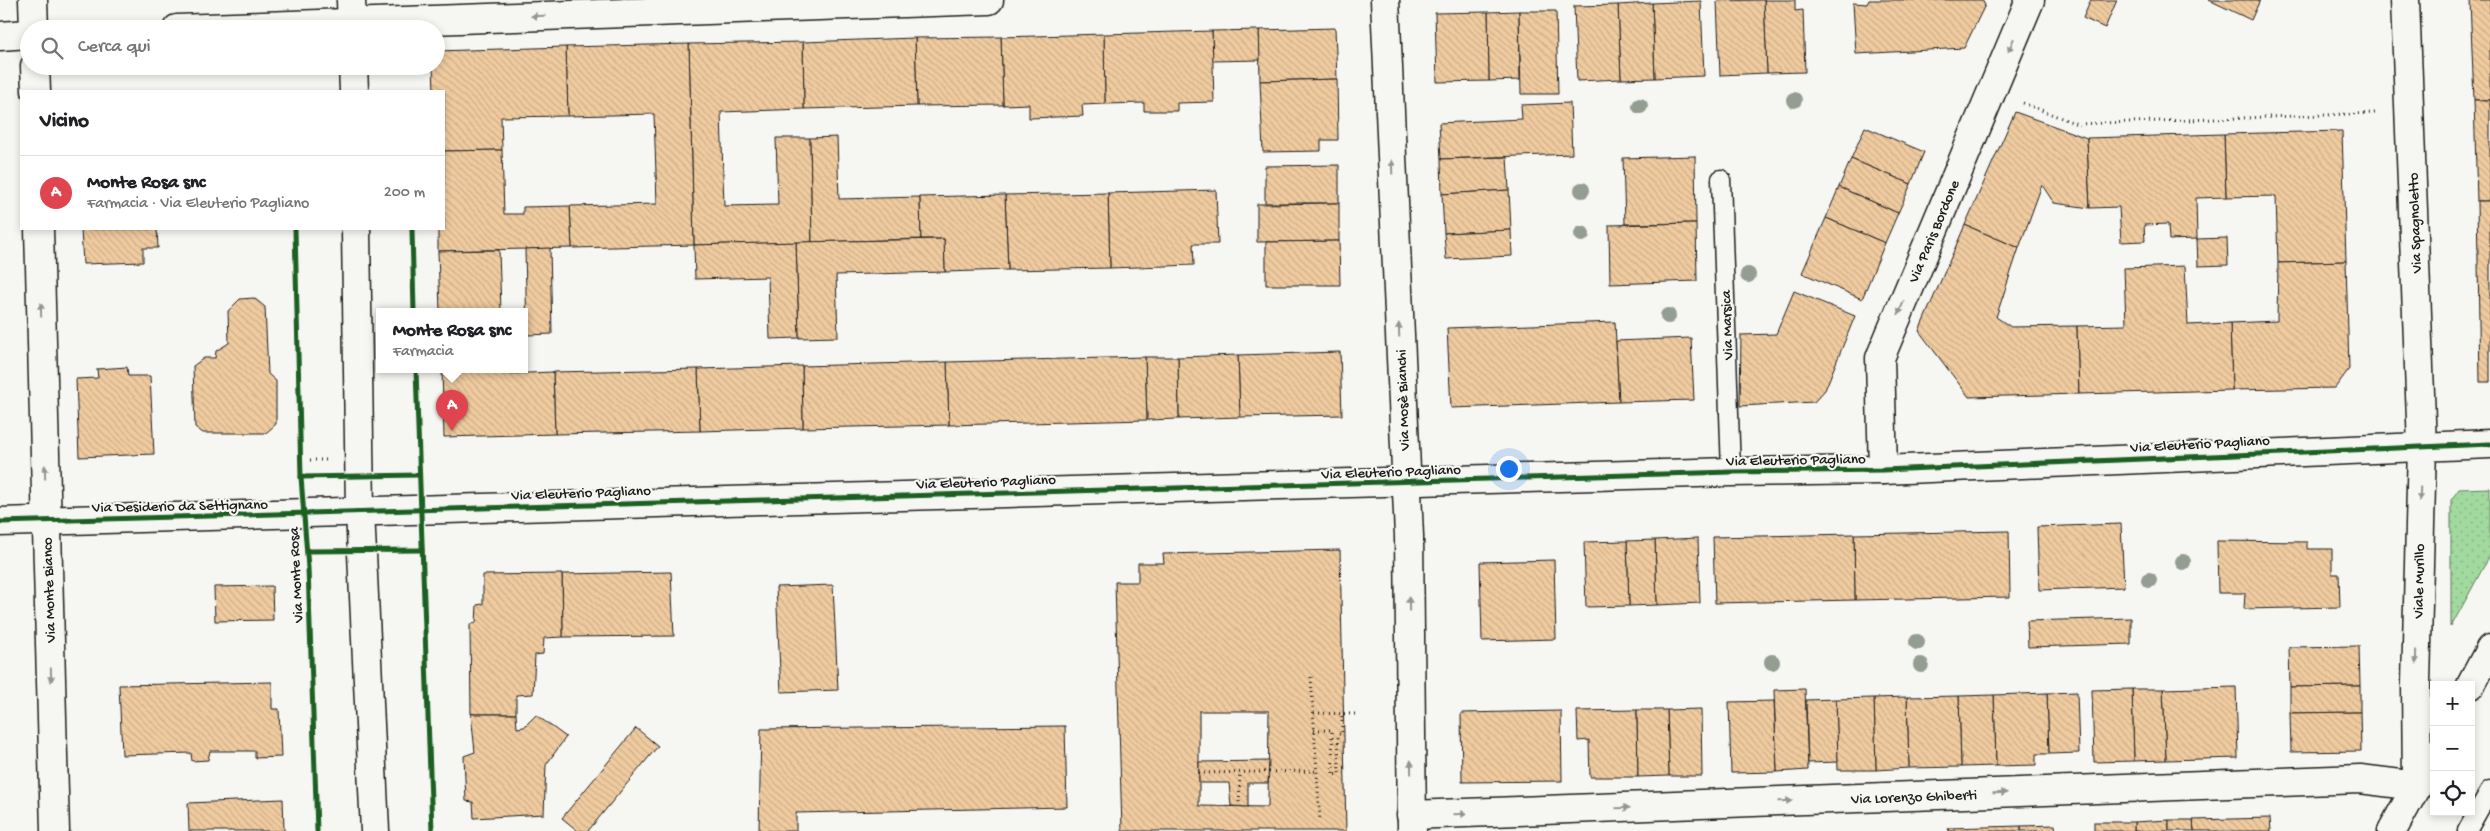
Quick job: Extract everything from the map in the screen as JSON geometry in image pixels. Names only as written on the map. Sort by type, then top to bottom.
[{"type":"street","points":[[32,0],[33,20]]},
{"type":"street","points":[[308,20],[352,17],[989,0]]},
{"type":"street","name":"Via Mosè Bianchi","points":[[1385,0],[1409,536],[1412,823]]},
{"type":"street","name":"Via Paris Bordone","points":[[1883,470],[1880,358],[2030,0]]},
{"type":"street","name":"Via Spagnoletto","points":[[2405,0],[2422,446]]},
{"type":"street","points":[[0,36],[20,35]]},
{"type":"street","points":[[35,75],[36,90]]},
{"type":"street","points":[[354,75],[354,90]]},
{"type":"street","name":"Via Monte Bianco","points":[[39,230],[55,831]]},
{"type":"street","points":[[356,230],[360,511],[375,831]]},
{"type":"street","points":[[2422,446],[2490,444]]},
{"type":"street","name":"Via Eleuterio Pagliano","points":[[360,511],[1406,483],[1731,472],[1883,470],[2422,446]]},
{"type":"street","name":"Viale Murillo","points":[[2417,786],[2416,683],[2422,446]]},
{"type":"street","name":"Via Desiderio da Settignano","points":[[0,522],[257,516],[360,511]]},
{"type":"street","points":[[2473,681],[2490,649]]},
{"type":"street","name":"Viale Murillo","points":[[2392,831],[2430,762]]},
{"type":"street","name":"Via Lorenzo Ghiberti","points":[[1412,823],[2360,779],[2417,786]]},
{"type":"lane","name":"Via Marsica","points":[[1721,179],[1731,472]]},
{"type":"lane","points":[[2467,831],[2490,790]]},
{"type":"path","points":[[1992,91],[2077,124],[2410,112]]},
{"type":"path","points":[[310,460],[327,460]]},
{"type":"path","points":[[1311,677],[1320,821]]},
{"type":"path","points":[[1314,713],[1355,714]]},
{"type":"path","points":[[1314,730],[1332,730],[1333,774],[1339,774],[1338,734],[1342,734],[1342,714]]},
{"type":"path","points":[[1199,773],[1317,771]]},
{"type":"path","points":[[1239,807],[1240,772]]},
{"type":"green space","points":[[2490,488],[2490,555],[2451,627],[2451,500],[2459,489]]},
{"type":"building","points":[[1764,0],[1795,0],[1795,11],[1803,10],[1805,72],[1767,73]]},
{"type":"building","points":[[1764,0],[1767,73],[1720,75],[1717,1]]},
{"type":"building","points":[[1869,0],[1982,0],[1985,5],[1964,48],[1856,54],[1853,3],[1867,4]]},
{"type":"building","points":[[2091,0],[2117,0],[2105,28],[2083,18]]},
{"type":"building","points":[[2209,0],[2260,0],[2251,20]]},
{"type":"building","points":[[2470,0],[2490,0],[2490,100],[2474,100]]},
{"type":"building","points":[[1701,1],[1704,76],[1655,78],[1652,3]]},
{"type":"building","points":[[1652,3],[1655,78],[1621,79],[1618,5]]},
{"type":"building","points":[[1618,5],[1621,79],[1577,81],[1574,6]]},
{"type":"building","points":[[1519,11],[1520,80],[1489,81],[1488,12]]},
{"type":"building","points":[[1519,11],[1556,11],[1558,94],[1521,94]]},
{"type":"building","points":[[1488,12],[1489,81],[1437,82],[1435,13]]},
{"type":"building","points":[[1335,28],[1337,79],[1260,81],[1259,30]]},
{"type":"building","points":[[1259,30],[1260,60],[1212,61],[1212,31]]},
{"type":"building","points":[[1212,31],[1214,102],[1177,103],[1177,111],[1144,111],[1144,103],[1105,104],[1104,34]]},
{"type":"building","points":[[1104,34],[1105,104],[1082,105],[1083,116],[1029,118],[1029,104],[1003,105],[1001,37]]},
{"type":"building","points":[[1001,37],[1003,105],[917,106],[915,38]]},
{"type":"building","points":[[915,38],[917,106],[804,109],[803,42]]},
{"type":"building","points":[[803,42],[804,109],[721,112],[724,206],[778,205],[776,138],[810,138],[812,242],[694,245],[689,44]]},
{"type":"building","points":[[689,44],[694,245],[572,248],[570,206],[657,204],[654,114],[568,116],[566,47]]},
{"type":"building","points":[[566,47],[568,116],[501,117],[502,150],[445,151],[445,90],[434,90],[433,75],[445,75],[445,51]]},
{"type":"building","points":[[1337,79],[1338,140],[1321,140],[1321,151],[1263,152],[1260,81]]},
{"type":"building","points":[[2474,100],[2490,100],[2490,201],[2477,201]]},
{"type":"building","points":[[1570,103],[1572,154],[1441,159],[1439,123],[1522,119],[1521,105]]},
{"type":"building","points":[[2015,112],[2087,138],[2090,208],[2054,203],[2042,185],[2019,248],[1965,225]]},
{"type":"building","points":[[1865,127],[1924,152],[1911,184],[1851,159]]},
{"type":"building","points":[[2342,131],[2346,261],[2278,263],[2276,196],[2226,197],[2224,134]]},
{"type":"building","points":[[2224,134],[2226,197],[2196,198],[2197,239],[2169,240],[2168,224],[2144,225],[2145,241],[2121,242],[2119,207],[2090,208],[2087,138]]},
{"type":"building","points":[[837,137],[839,199],[920,197],[921,239],[812,242],[810,138]]},
{"type":"building","points":[[502,150],[504,214],[523,214],[523,207],[570,206],[572,248],[438,251],[438,230],[445,230],[445,151]]},
{"type":"building","points":[[1695,156],[1696,223],[1625,224],[1623,158]]},
{"type":"building","points":[[1507,157],[1509,190],[1442,194],[1441,159]]},
{"type":"building","points":[[1851,159],[1911,184],[1898,213],[1839,187]]},
{"type":"building","points":[[1339,165],[1339,203],[1265,203],[1265,166]]},
{"type":"building","points":[[1839,187],[1898,213],[1885,243],[1826,218]]},
{"type":"building","points":[[1216,190],[1218,244],[1193,244],[1194,265],[1110,268],[1108,193]]},
{"type":"building","points":[[1509,190],[1511,230],[1444,233],[1442,194]]},
{"type":"building","points":[[1108,193],[1110,268],[1008,270],[1005,195]]},
{"type":"building","points":[[1005,195],[1008,270],[945,272],[944,239],[921,239],[920,197]]},
{"type":"building","points":[[2477,201],[2490,201],[2490,382],[2480,382]]},
{"type":"building","points":[[1339,203],[1339,241],[1257,242],[1257,204]]},
{"type":"building","points":[[1826,218],[1885,243],[1862,299],[1802,273]]},
{"type":"building","points":[[1696,223],[1697,281],[1610,284],[1609,225]]},
{"type":"building","points":[[1965,225],[2019,248],[1996,317],[2011,327],[2077,326],[2079,394],[1969,397],[1919,331]]},
{"type":"building","points":[[81,230],[157,230],[158,248],[143,248],[143,262],[83,264]]},
{"type":"building","points":[[1511,230],[1512,256],[1446,259],[1444,233]]},
{"type":"building","points":[[2227,238],[2228,265],[2198,266],[2197,239]]},
{"type":"building","points":[[944,239],[945,272],[836,275],[838,337],[799,338],[796,242]]},
{"type":"building","points":[[1339,241],[1340,285],[1266,285],[1266,242]]},
{"type":"building","points":[[796,242],[799,338],[770,339],[768,277],[695,279],[694,245]]},
{"type":"building","points":[[550,248],[552,334],[528,335],[525,249]]},
{"type":"building","points":[[499,250],[501,308],[440,308],[438,251]]},
{"type":"building","points":[[2346,261],[2349,369],[2335,388],[2232,390],[2230,323],[2277,321],[2278,263]]},
{"type":"building","points":[[2185,266],[2188,325],[2230,323],[2232,390],[2079,394],[2077,326],[2126,325],[2124,268]]},
{"type":"building","points":[[1794,291],[1855,316],[1825,390],[1814,402],[1740,406],[1741,335],[1776,334]]},
{"type":"building","points":[[254,298],[265,307],[268,374],[276,381],[276,424],[266,433],[203,433],[195,427],[193,366],[204,358],[215,358],[216,351],[229,343],[228,311],[240,299]]},
{"type":"building","points":[[1615,322],[1619,402],[1451,408],[1447,328]]},
{"type":"building","points":[[1691,338],[1694,400],[1619,402],[1616,341]]},
{"type":"building","points":[[1340,352],[1342,415],[1240,417],[1238,355]]},
{"type":"building","points":[[1238,355],[1240,417],[1179,419],[1178,357]]},
{"type":"building","points":[[1145,357],[1178,357],[1179,419],[1147,420]]},
{"type":"building","points":[[1145,357],[1147,420],[949,425],[947,362]]},
{"type":"building","points":[[947,362],[949,425],[803,428],[802,366]]},
{"type":"building","points":[[802,366],[803,428],[700,431],[698,369]]},
{"type":"building","points":[[127,367],[128,376],[150,376],[154,454],[79,457],[76,379],[98,378],[97,369]]},
{"type":"building","points":[[698,369],[700,431],[555,434],[553,372]]},
{"type":"building","points":[[553,372],[555,434],[444,437],[442,373],[503,374]]},
{"type":"building","points":[[2121,524],[2124,587],[2039,590],[2037,527]]},
{"type":"building","points":[[2009,531],[2010,597],[1855,600],[1854,534]]},
{"type":"building","points":[[1854,534],[1855,600],[1715,603],[1713,537]]},
{"type":"building","points":[[1698,538],[1700,603],[1657,605],[1655,540]]},
{"type":"building","points":[[1655,540],[1657,605],[1629,606],[1627,541]]},
{"type":"building","points":[[1627,541],[1629,606],[1586,607],[1584,542]]},
{"type":"building","points":[[2217,541],[2307,542],[2307,549],[2332,549],[2332,574],[2339,574],[2340,607],[2244,609],[2245,593],[2218,593]]},
{"type":"building","points":[[1340,550],[1346,831],[1122,831],[1115,582],[1138,582],[1138,563],[1164,563],[1163,554]],"holes":[[[1199,711],[1269,711],[1268,807],[1199,806]]]},
{"type":"building","points":[[1554,560],[1556,639],[1482,641],[1480,562]]},
{"type":"building","points":[[671,572],[674,636],[563,637],[562,574]]},
{"type":"building","points":[[562,574],[563,637],[544,638],[543,654],[535,655],[533,694],[516,695],[516,714],[471,714],[470,624],[476,623],[477,605],[483,604],[483,575]]},
{"type":"building","points":[[833,585],[838,690],[781,692],[776,587]]},
{"type":"building","points":[[272,586],[273,620],[215,621],[214,587]]},
{"type":"building","points":[[2131,618],[2131,644],[2028,647],[2027,621]]},
{"type":"building","points":[[2359,646],[2360,686],[2290,687],[2289,647]]},
{"type":"building","points":[[272,682],[272,709],[279,709],[281,757],[255,758],[255,751],[210,751],[208,760],[192,761],[191,753],[122,755],[119,685]]},
{"type":"building","points":[[2360,686],[2360,712],[2290,713],[2290,687]]},
{"type":"building","points":[[2236,687],[2238,758],[2166,760],[2163,689]]},
{"type":"building","points":[[1805,689],[1808,770],[1777,772],[1774,690]]},
{"type":"building","points":[[2132,689],[2163,689],[2166,760],[2134,761]]},
{"type":"building","points":[[2132,689],[2134,761],[2094,762],[2092,690]]},
{"type":"building","points":[[2077,692],[2079,753],[2049,754],[2047,693]]},
{"type":"building","points":[[2047,693],[2049,754],[2036,754],[2036,765],[1996,766],[1994,695]]},
{"type":"building","points":[[1994,695],[1996,766],[1961,767],[1959,696]]},
{"type":"building","points":[[1959,696],[1961,767],[1909,768],[1907,697]]},
{"type":"building","points":[[1907,697],[1909,768],[1876,770],[1874,698]]},
{"type":"building","points":[[1874,698],[1876,770],[1838,770],[1836,699]]},
{"type":"building","points":[[1836,699],[1838,762],[1808,763],[1806,700]]},
{"type":"building","points":[[1774,701],[1777,772],[1731,773],[1729,702]]},
{"type":"building","points":[[1701,709],[1702,776],[1669,776],[1667,710]]},
{"type":"building","points":[[1637,710],[1638,777],[1590,777],[1589,740],[1578,741],[1577,711]]},
{"type":"building","points":[[1637,710],[1667,710],[1669,776],[1638,777]]},
{"type":"building","points":[[1561,711],[1562,781],[1462,782],[1461,713]]},
{"type":"building","points":[[2360,712],[2361,751],[2291,752],[2290,713]]},
{"type":"building","points":[[471,714],[516,714],[517,728],[524,727],[536,715],[566,737],[546,765],[544,814],[474,818],[473,802],[466,801],[464,756],[475,752]]},
{"type":"building","points":[[1065,726],[1067,807],[796,813],[796,831],[759,831],[761,729]]},
{"type":"building","points":[[636,728],[658,746],[588,831],[578,831],[562,818]]},
{"type":"building","points":[[1269,761],[1268,783],[1248,783],[1248,807],[1231,806],[1229,783],[1199,783],[1199,762]]},
{"type":"building","points":[[283,799],[284,831],[189,831],[188,803]]},
{"type":"building","points":[[2270,818],[2271,831],[2194,831],[2193,820]]},
{"type":"building","points":[[2169,820],[2169,831],[2134,831],[2134,822]]},
{"type":"building","points":[[2169,820],[2193,820],[2194,831],[2169,831]]},
{"type":"building","points":[[2094,822],[2134,822],[2134,831],[2094,831]]},
{"type":"building","points":[[2055,825],[2056,831],[2021,831],[2021,826]]},
{"type":"building","points":[[2021,826],[2021,831],[1949,831],[1948,828]]},
{"type":"cycle path","name":"Via Monte Rosa","points":[[295,230],[301,477],[308,568],[317,831]]},
{"type":"cycle path","points":[[412,230],[414,308]]},
{"type":"cycle path","points":[[416,373],[432,831]]},
{"type":"cycle path","points":[[0,522],[1731,472],[1883,470],[2490,444]]},
{"type":"cycle path","points":[[301,477],[419,475]]},
{"type":"cycle path","name":"Via Monte Rosa","points":[[307,551],[422,550]]},
{"type":"place","name":"Monte Rosa snc","points":[[452,431]]}]
